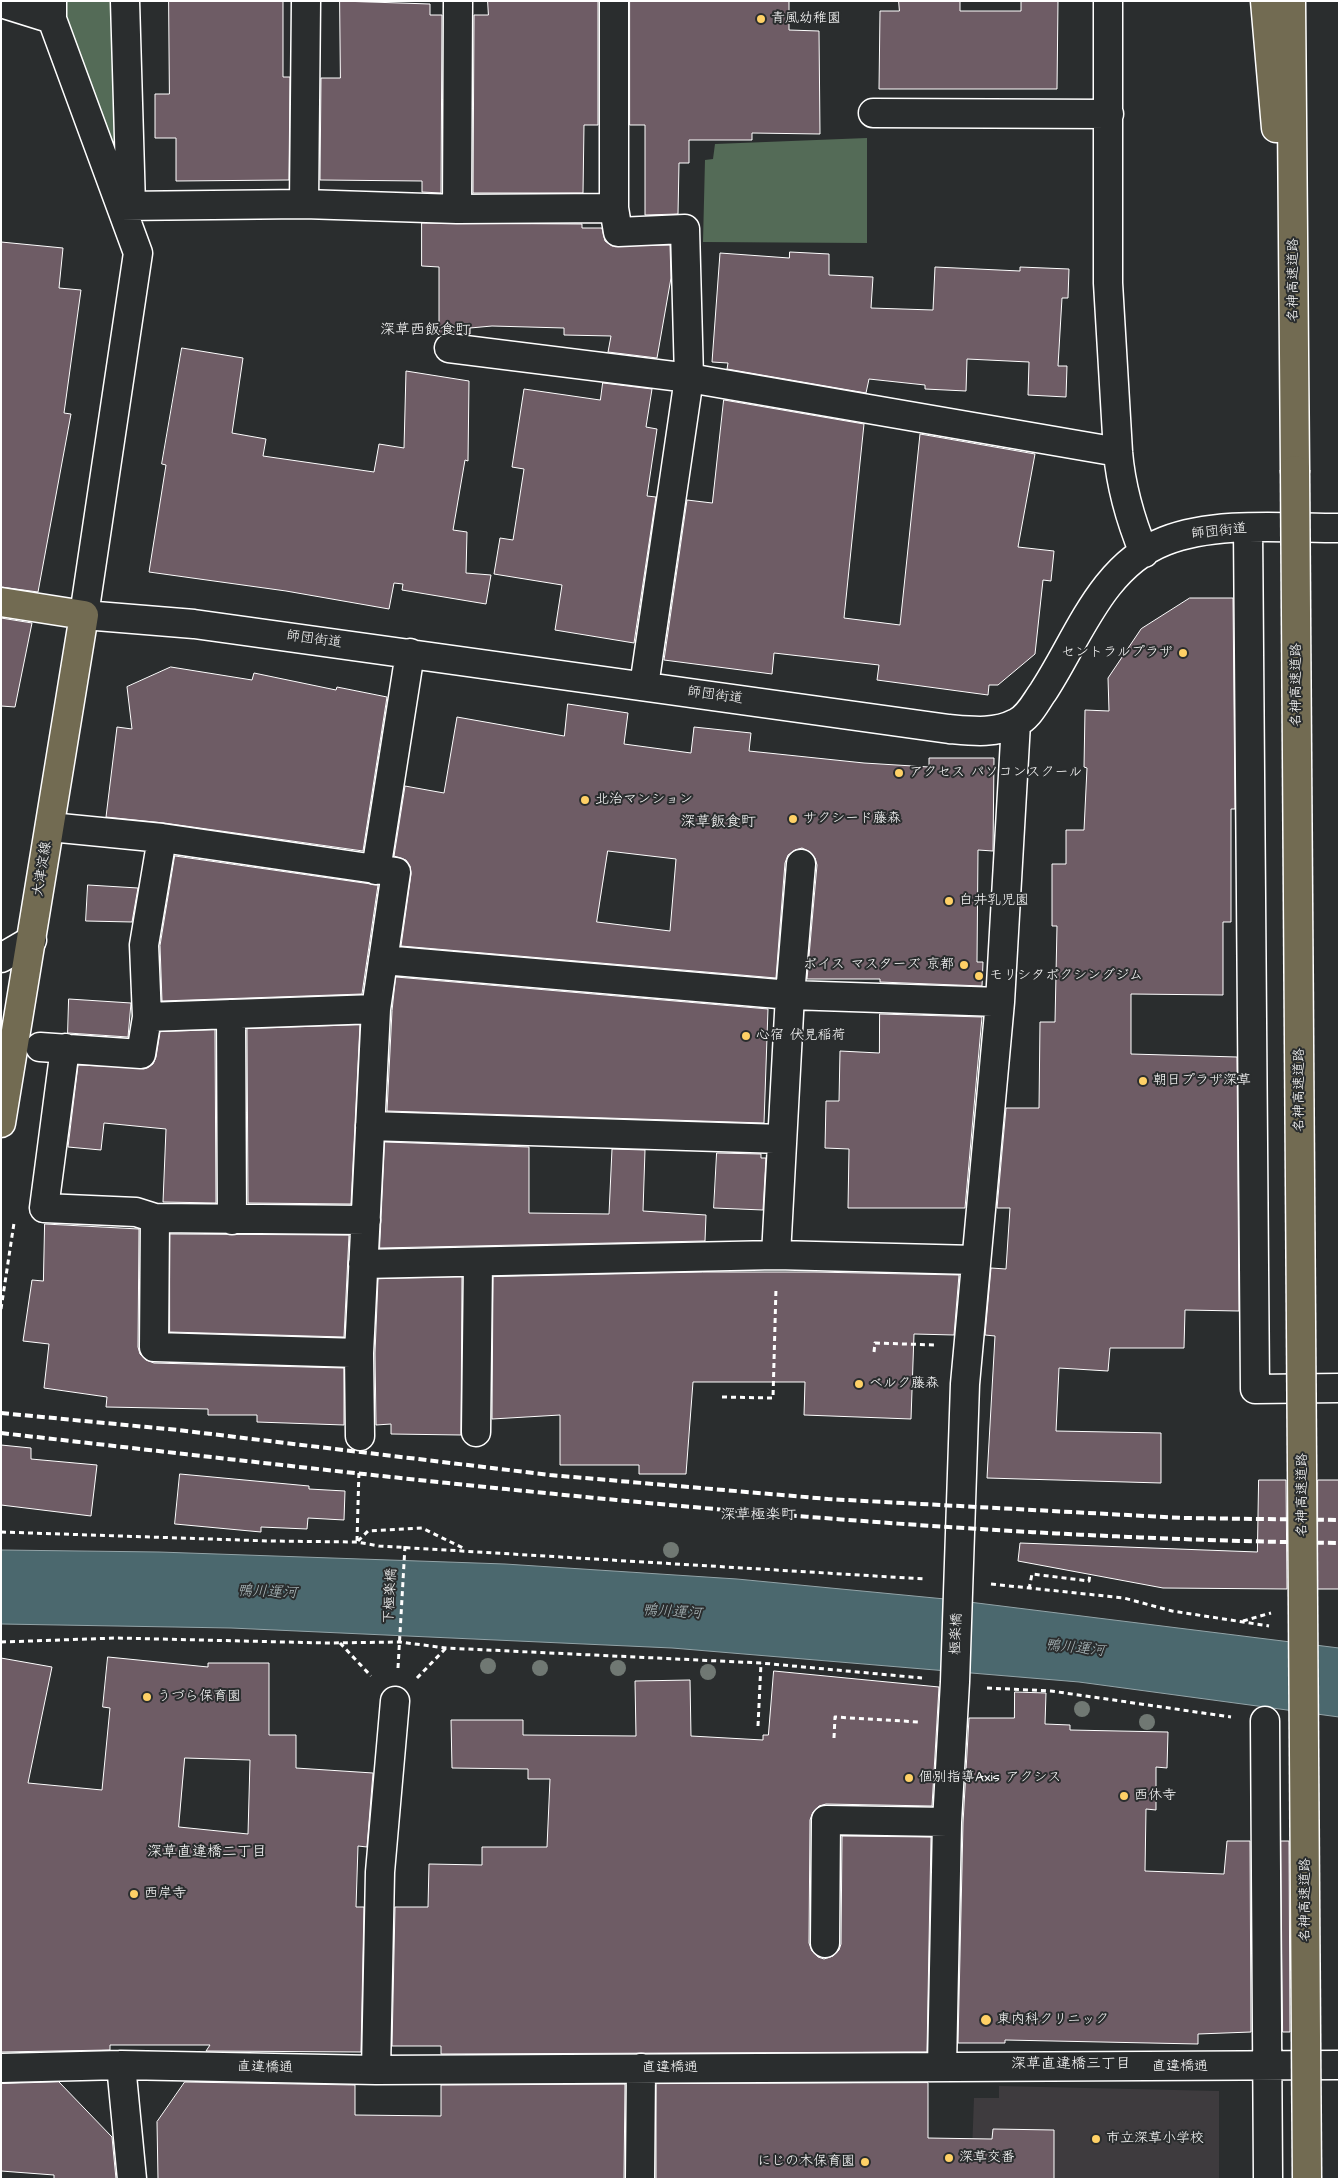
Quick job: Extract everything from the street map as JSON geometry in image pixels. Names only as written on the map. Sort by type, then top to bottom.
[{"type":"main road","points":[[1265,1],[1294,318]]},
{"type":"main road","name":"名神高速道路","points":[[1291,1],[1307,2179]]},
{"type":"main road","name":"師団街道","points":[[1,602],[84,615]]},
{"type":"main road","name":"大津淀線","points":[[1,1124],[84,615]]},
{"type":"street","points":[[125,1],[126,206]]},
{"type":"street","points":[[304,204],[306,1]]},
{"type":"street","points":[[457,209],[458,1]]},
{"type":"street","points":[[614,1],[614,208],[618,232],[685,229],[690,378],[644,686]]},
{"type":"street","points":[[1108,1],[1108,283],[1118,452],[1120,478],[1129,517],[1144,553]]},
{"type":"street","points":[[1,4],[52,10],[126,206],[138,253],[84,615]]},
{"type":"street","points":[[874,113],[1108,114]]},
{"type":"street","points":[[126,206],[304,204],[457,209],[614,208]]},
{"type":"street","points":[[449,348],[690,378],[1118,452]]},
{"type":"street","points":[[1248,528],[1255,1389],[1339,1388]]},
{"type":"street","name":"師団街道","points":[[84,615],[194,624],[949,729],[988,732],[1016,724],[1027,715],[1100,595],[1119,572],[1144,553],[1165,541],[1204,530],[1339,528]]},
{"type":"street","points":[[376,870],[410,653]]},
{"type":"street","name":"極楽橋","points":[[942,2067],[947,1822],[955,1679],[966,1384],[975,1260],[1000,1002],[1016,724]]},
{"type":"street","points":[[50,827],[162,838],[396,872],[376,1009],[359,1353],[360,1436]]},
{"type":"street","points":[[162,838],[144,945],[147,1017],[141,1054],[53,1048],[44,1208],[136,1212],[155,1218],[366,1220]]},
{"type":"street","points":[[776,1255],[790,995],[801,864]]},
{"type":"street","points":[[1,958],[32,940]]},
{"type":"street","points":[[382,960],[790,995],[1000,1002]]},
{"type":"street","points":[[147,1017],[376,1009]]},
{"type":"street","points":[[231,1014],[232,1220]]},
{"type":"street","points":[[370,1126],[782,1139]]},
{"type":"street","points":[[155,1218],[154,1347],[359,1353]]},
{"type":"street","points":[[363,1264],[776,1255],[975,1260]]},
{"type":"street","points":[[476,1432],[478,1262]]},
{"type":"street","points":[[376,2070],[380,1872],[395,1701]]},
{"type":"street","points":[[1265,1721],[1268,2179]]},
{"type":"street","points":[[825,1943],[826,1820],[947,1822]]},
{"type":"street","points":[[121,2065],[132,2179]]},
{"type":"street","name":"直違橋通","points":[[1,2068],[121,2065],[376,2070],[1267,2067],[1339,2065]]},
{"type":"street","points":[[640,2179],[641,2068]]},
{"type":"path","points":[[722,1398],[773,1398],[776,1255]]},
{"type":"path","points":[[874,1352],[875,1343],[908,1344]]},
{"type":"path","points":[[357,1542],[360,1436]]},
{"type":"path","points":[[357,1542],[368,1531],[422,1528],[469,1550]]},
{"type":"path","points":[[1,1532],[357,1542],[405,1549],[469,1550],[958,1586],[1029,1589],[1124,1598],[1172,1611],[1266,1625]]},
{"type":"path","name":"下極楽橋","points":[[400,1642],[405,1549]]},
{"type":"path","points":[[1029,1589],[1032,1574],[1089,1581],[1090,1574]]},
{"type":"path","points":[[1,1642],[117,1638],[327,1643],[400,1642],[446,1648],[761,1663],[955,1679],[977,1687],[1050,1691],[1265,1721]]},
{"type":"path","points":[[758,1726],[761,1663]]},
{"type":"path","points":[[834,1738],[835,1716],[952,1725]]},
{"type":"shaded area","name":"市立深草小学校","points":[[999,2086],[1219,2091],[1219,2179],[971,2179],[974,2098],[999,2098]]},
{"type":"green space","points":[[65,1],[115,1],[115,144],[113,148],[109,148],[66,15]]},
{"type":"green space","points":[[867,138],[867,243],[703,242],[705,160],[713,159],[715,144]]},
{"type":"water","name":"鴨川運河","points":[[1,1550],[159,1552],[505,1564],[737,1579],[945,1599],[1339,1648],[1339,1717],[1079,1682],[672,1648],[231,1628],[1,1624]]},
{"type":"building","points":[[169,1],[283,1],[283,77],[290,77],[289,180],[176,181],[176,138],[155,138],[155,94],[169,94]]},
{"type":"building","points":[[340,1],[430,4],[430,15],[442,15],[441,193],[422,192],[422,181],[320,180],[321,78],[340,78]]},
{"type":"building","points":[[488,1],[598,1],[598,125],[584,125],[583,193],[473,193],[474,15],[488,15]]},
{"type":"building","points":[[630,1],[789,1],[789,30],[819,31],[820,134],[752,133],[752,140],[689,140],[689,163],[679,163],[678,214],[645,215],[645,125],[630,125]]},
{"type":"building","points":[[899,1],[960,1],[960,11],[1021,11],[1021,1],[1058,1],[1057,89],[879,89],[880,11],[899,11]]},
{"type":"building","points":[[422,223],[582,224],[582,228],[602,228],[605,241],[612,246],[670,245],[671,278],[657,358],[608,352],[611,336],[564,335],[564,328],[492,326],[470,328],[470,334],[439,334],[439,267],[422,266]]},
{"type":"building","points":[[1,242],[63,248],[59,288],[81,290],[64,413],[71,414],[38,592],[1,587]]},
{"type":"building","points":[[790,252],[829,254],[829,275],[873,277],[871,308],[933,310],[935,267],[1020,271],[1020,267],[1069,269],[1068,298],[1062,298],[1058,366],[1067,366],[1066,397],[1028,395],[1029,362],[967,359],[966,391],[925,389],[925,385],[869,379],[866,393],[727,369],[728,363],[712,362],[720,253],[789,258]]},
{"type":"building","points":[[182,348],[243,358],[232,433],[266,439],[263,456],[374,472],[379,444],[404,448],[406,371],[469,381],[468,461],[465,460],[453,530],[467,532],[466,573],[491,575],[486,604],[402,590],[403,584],[394,583],[389,609],[286,591],[149,572],[166,465],[162,464]]},
{"type":"building","points":[[603,383],[652,389],[646,427],[657,429],[647,496],[656,497],[634,643],[555,630],[562,585],[494,574],[500,538],[513,540],[524,469],[512,467],[524,389],[600,400]]},
{"type":"building","points":[[724,400],[864,424],[844,618],[900,625],[920,434],[1035,454],[1018,547],[1054,551],[1051,581],[1043,580],[1035,654],[998,685],[989,685],[988,695],[877,680],[879,665],[774,653],[772,674],[664,660],[687,500],[712,503]]},
{"type":"building","points":[[1190,598],[1233,598],[1235,809],[1231,809],[1231,922],[1223,922],[1223,995],[1131,994],[1131,1054],[1237,1057],[1239,1311],[1185,1310],[1184,1348],[1110,1348],[1108,1371],[1059,1368],[1056,1431],[1161,1433],[1161,1483],[987,1478],[995,1336],[985,1335],[991,1268],[1006,1269],[1010,1208],[997,1208],[1006,1108],[1039,1108],[1040,1022],[1055,1022],[1057,926],[1052,926],[1052,864],[1066,864],[1066,830],[1084,830],[1087,768],[1084,767],[1085,710],[1109,711],[1108,678],[1141,629]]},
{"type":"building","points":[[1,618],[32,623],[15,707],[1,706]]},
{"type":"building","points":[[171,667],[252,680],[254,673],[336,690],[337,687],[387,697],[363,851],[164,823],[106,817],[117,727],[132,729],[127,687]]},
{"type":"building","points":[[568,704],[628,713],[624,744],[691,753],[694,727],[751,733],[749,751],[864,763],[929,767],[929,758],[994,758],[993,851],[978,850],[977,962],[983,962],[982,986],[880,982],[880,979],[807,979],[817,865],[815,858],[810,852],[802,848],[788,855],[785,863],[776,978],[401,946],[411,874],[410,866],[406,860],[394,856],[405,786],[444,793],[457,717],[564,736]],"holes":[[[608,851],[676,859],[670,931],[597,922]]]},
{"type":"building","points":[[175,856],[378,885],[362,994],[162,1001],[160,946]]},
{"type":"building","points":[[88,885],[138,888],[132,922],[86,921]]},
{"type":"building","points":[[396,977],[768,1009],[764,1123],[387,1111],[392,1011]]},
{"type":"building","points":[[69,999],[131,1003],[128,1037],[68,1033]]},
{"type":"building","points":[[880,1014],[982,1017],[965,1208],[848,1208],[849,1149],[825,1148],[826,1101],[839,1101],[840,1051],[879,1053]]},
{"type":"building","points":[[360,1025],[351,1204],[248,1203],[247,1029]]},
{"type":"building","points":[[215,1030],[216,1203],[163,1202],[166,1129],[104,1123],[101,1150],[68,1147],[78,1065],[147,1068],[153,1064],[156,1057],[160,1032]]},
{"type":"building","points":[[385,1142],[529,1147],[529,1213],[609,1214],[612,1149],[645,1150],[643,1211],[706,1215],[705,1241],[380,1248]]},
{"type":"building","points":[[717,1153],[761,1154],[761,1158],[766,1158],[763,1210],[714,1208]]},
{"type":"building","points":[[45,1224],[139,1229],[138,1347],[140,1354],[146,1360],[154,1363],[344,1368],[344,1425],[257,1422],[257,1415],[208,1415],[208,1409],[106,1407],[107,1397],[44,1388],[49,1344],[23,1341],[32,1280],[43,1281]]},
{"type":"building","points":[[170,1234],[349,1235],[344,1337],[170,1332]]},
{"type":"building","points":[[703,1272],[959,1275],[954,1335],[914,1334],[911,1419],[804,1415],[805,1382],[693,1382],[686,1474],[639,1474],[639,1465],[560,1465],[560,1415],[492,1419],[493,1277]]},
{"type":"building","points":[[462,1277],[461,1435],[391,1434],[391,1424],[376,1425],[375,1353],[378,1279]]},
{"type":"building","points":[[1,1445],[31,1448],[31,1459],[97,1465],[91,1516],[1,1505]]},
{"type":"building","points":[[180,1474],[309,1486],[309,1489],[345,1491],[344,1520],[308,1518],[307,1529],[261,1527],[261,1532],[175,1524]]},
{"type":"building","points":[[1259,1480],[1286,1480],[1287,1589],[1163,1588],[1018,1561],[1020,1543],[1257,1552]]},
{"type":"building","points":[[1318,1480],[1339,1480],[1339,1589],[1318,1589]]},
{"type":"building","points":[[108,1657],[208,1667],[208,1663],[269,1663],[269,1735],[296,1735],[296,1768],[373,1773],[367,1847],[358,1846],[356,1907],[364,1907],[361,2052],[206,2051],[210,2045],[110,2045],[110,2050],[1,2052],[1,1658],[52,1667],[28,1783],[102,1790],[110,1708],[103,1707]],"holes":[[[185,1758],[250,1760],[248,1834],[179,1827]]]},
{"type":"building","points":[[774,1671],[939,1687],[932,1806],[826,1804],[819,1806],[813,1812],[810,1820],[809,1943],[812,1951],[818,1957],[824,1959],[833,1956],[839,1950],[841,1944],[842,1836],[931,1837],[927,2052],[441,2054],[441,2046],[392,2046],[395,1907],[428,1907],[429,1864],[482,1865],[482,1847],[547,1847],[550,1779],[528,1779],[528,1769],[452,1768],[451,1720],[523,1720],[523,1735],[636,1736],[635,1681],[690,1680],[691,1736],[763,1740],[763,1735],[768,1735]]},
{"type":"building","points":[[1015,1692],[1046,1693],[1045,1724],[1070,1725],[1070,1730],[1168,1732],[1167,1768],[1156,1767],[1156,1810],[1146,1809],[1145,1871],[1224,1874],[1227,1841],[1250,1841],[1251,2032],[1198,2034],[1198,2044],[1005,2040],[1005,2043],[958,2043],[963,1823],[969,1718],[1014,1718]]},
{"type":"building","points":[[1281,1841],[1289,1841],[1290,2032],[1283,2032]]},
{"type":"building","points":[[59,2082],[112,2137],[116,2179],[54,2179],[54,2175],[1,2171],[1,2084]]},
{"type":"building","points":[[185,2082],[355,2085],[355,2115],[441,2116],[441,2085],[625,2084],[624,2179],[158,2179],[157,2122]]},
{"type":"building","points":[[928,2083],[928,2138],[992,2139],[993,2129],[1054,2130],[1054,2179],[656,2179],[656,2084]]},
{"type":"railway","points":[[1,1413],[178,1430],[550,1475],[828,1499],[1183,1518],[1339,1520]]},
{"type":"railway","points":[[1,1433],[502,1489],[836,1519],[1171,1539],[1339,1543]]},
{"type":"place","name":"青風幼稚園","points":[[761,19]]},
{"type":"place","name":"セントラルプラザ","points":[[1183,653]]},
{"type":"place","name":"アクセス パソコンスクール","points":[[899,773]]},
{"type":"place","name":"北治マンション","points":[[585,800]]},
{"type":"place","name":"サクシード藤森","points":[[793,819]]},
{"type":"place","name":"白井乳児園","points":[[949,901]]},
{"type":"place","name":"ボイス マスターズ 京都","points":[[964,965]]},
{"type":"place","name":"モリシタボクシングジム","points":[[979,976]]},
{"type":"place","name":"心宿 伏見稲荷","points":[[746,1036]]},
{"type":"place","name":"朝日プラザ深草","points":[[1143,1081]]},
{"type":"place","name":"ベルク藤森","points":[[859,1384]]},
{"type":"place","name":"うづら保育園","points":[[147,1697]]},
{"type":"place","name":"個別指導Axis アクシス","points":[[909,1778]]},
{"type":"place","name":"西休寺","points":[[1124,1796]]},
{"type":"place","name":"西岸寺","points":[[134,1894]]},
{"type":"place","name":"東内科クリニック","points":[[986,2020]]},
{"type":"place","name":"市立深草小学校","points":[[1096,2139]]},
{"type":"place","name":"深草交番","points":[[949,2158]]},
{"type":"place","name":"にじの木保育園","points":[[865,2162]]},
{"type":"district","name":"深草西飯食町","points":[[425,331]]},
{"type":"district","name":"深草飯食町","points":[[718,823]]},
{"type":"district","name":"深草極楽町","points":[[758,1516]]},
{"type":"district","name":"深草直違橋二丁目","points":[[207,1853]]},
{"type":"district","name":"深草直違橋三丁目","points":[[1071,2065]]}]
